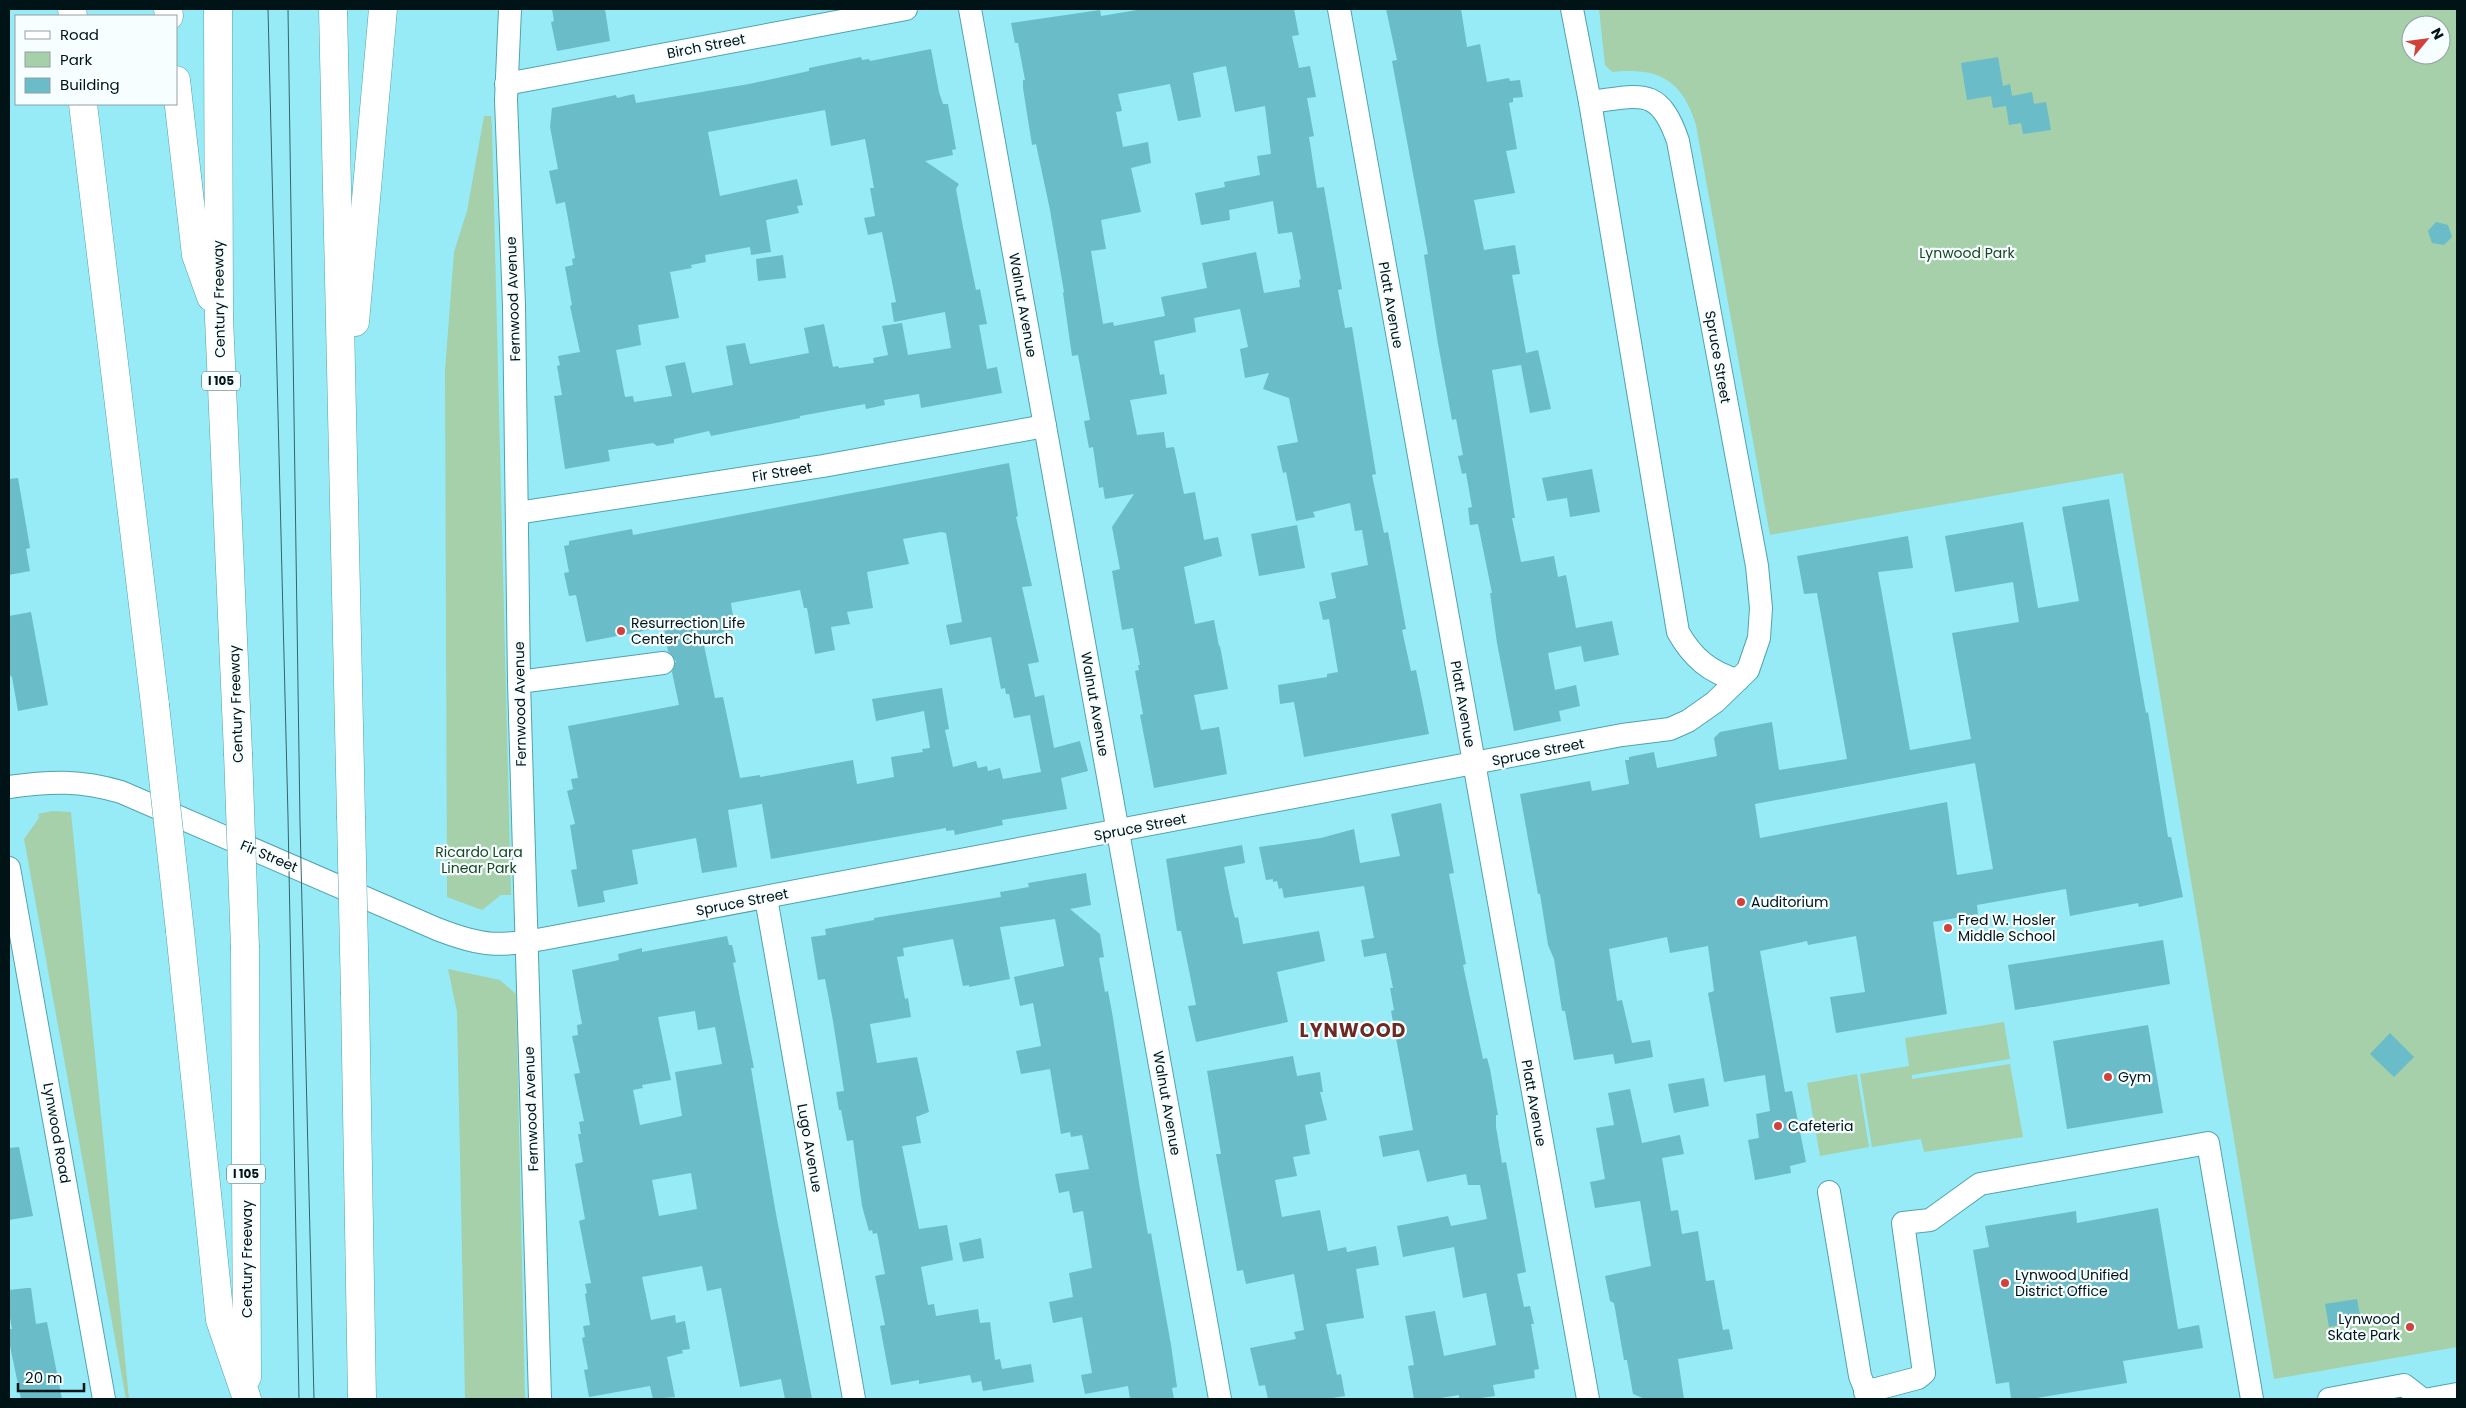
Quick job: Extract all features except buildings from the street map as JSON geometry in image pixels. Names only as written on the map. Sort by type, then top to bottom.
[{"type":"highway","name":"Century Freeway","points":[[218,9],[218,318],[245,948],[247,1399]]},
{"type":"highway","points":[[333,9],[362,1399]]},
{"type":"highway","points":[[343,458],[383,9]]},
{"type":"highway","points":[[178,97],[196,254],[218,318]]},
{"type":"highway","points":[[83,105],[155,705],[220,1320],[247,1399]]},
{"type":"street","name":"Fernwood Avenue","points":[[510,9],[506,84],[514,305],[519,682],[540,1399]]},
{"type":"street","name":"Birch Street","points":[[506,84],[906,9]]},
{"type":"street","name":"Walnut Avenue","points":[[970,9],[1220,1399]]},
{"type":"street","name":"Platt Avenue","points":[[1339,9],[1588,1399]]},
{"type":"street","points":[[1572,9],[1590,102],[1678,632],[1689,651],[1705,665],[1722,676],[1738,680]]},
{"type":"street","name":"Spruce Street","points":[[526,942],[1622,735],[1670,729],[1702,711],[1748,670],[1759,638],[1761,608],[1757,566],[1678,141],[1672,122],[1660,105],[1648,97],[1590,102]]},
{"type":"street","name":"Fir Street","points":[[517,513],[813,467],[1045,426]]},
{"type":"street","points":[[519,682],[663,663]]},
{"type":"street","name":"Fir Street","points":[[9,787],[50,782],[96,785],[121,792],[465,940],[482,944],[502,945],[526,942]]},
{"type":"street","name":"Lynwood Road","points":[[9,868],[104,1399]]},
{"type":"street","name":"Lugo Avenue","points":[[766,898],[854,1399]]},
{"type":"street","points":[[1829,1192],[1860,1376],[1867,1395],[1918,1378],[1924,1372],[1903,1223],[1930,1220],[1980,1184],[2208,1143],[2252,1399]]},
{"type":"street","points":[[2328,1399],[2404,1386],[2436,1398]]},
{"type":"green space","name":"Lynwood Park","points":[[1599,9],[2457,9],[2457,1347],[2274,1379],[2123,473],[1770,535],[1696,125],[1683,97],[1666,79],[1655,74],[1643,72],[1612,72],[1605,65]]},
{"type":"green space","name":"Ricardo Lara Linear Park","points":[[484,116],[491,116],[492,126],[511,895],[501,895],[482,910],[447,897],[445,371],[454,252],[467,211]]},
{"type":"green space","points":[[52,811],[71,812],[129,1399],[126,1399],[24,839],[39,818],[38,814]]},
{"type":"green space","points":[[448,969],[500,980],[516,994],[525,1399],[465,1399],[457,1012]]},
{"type":"green space","points":[[2004,1022],[2010,1059],[1912,1075],[1912,1079],[2010,1064],[2023,1137],[1924,1152],[1921,1139],[1872,1147],[1860,1074],[1909,1066],[1905,1038]]},
{"type":"green space","points":[[1857,1074],[1869,1147],[1820,1156],[1807,1083]]},
{"type":"tram line","points":[[268,9],[288,817],[299,1399]]},
{"type":"tram line","points":[[288,9],[300,822],[314,1399]]},
{"type":"place","name":"Resurrection Life Center Church","points":[[621,631]]},
{"type":"place","name":"Auditorium","points":[[1741,902]]},
{"type":"place","name":"Fred W. Hosler Middle School","points":[[1948,928]]},
{"type":"place","name":"Gym","points":[[2108,1077]]},
{"type":"place","name":"Cafeteria","points":[[1778,1126]]},
{"type":"place","name":"Lynwood Unified District Office","points":[[2005,1283]]},
{"type":"place","name":"Lynwood Skate Park","points":[[2410,1327]]},
{"type":"district","name":"LYNWOOD","points":[[1353,1030]]}]
